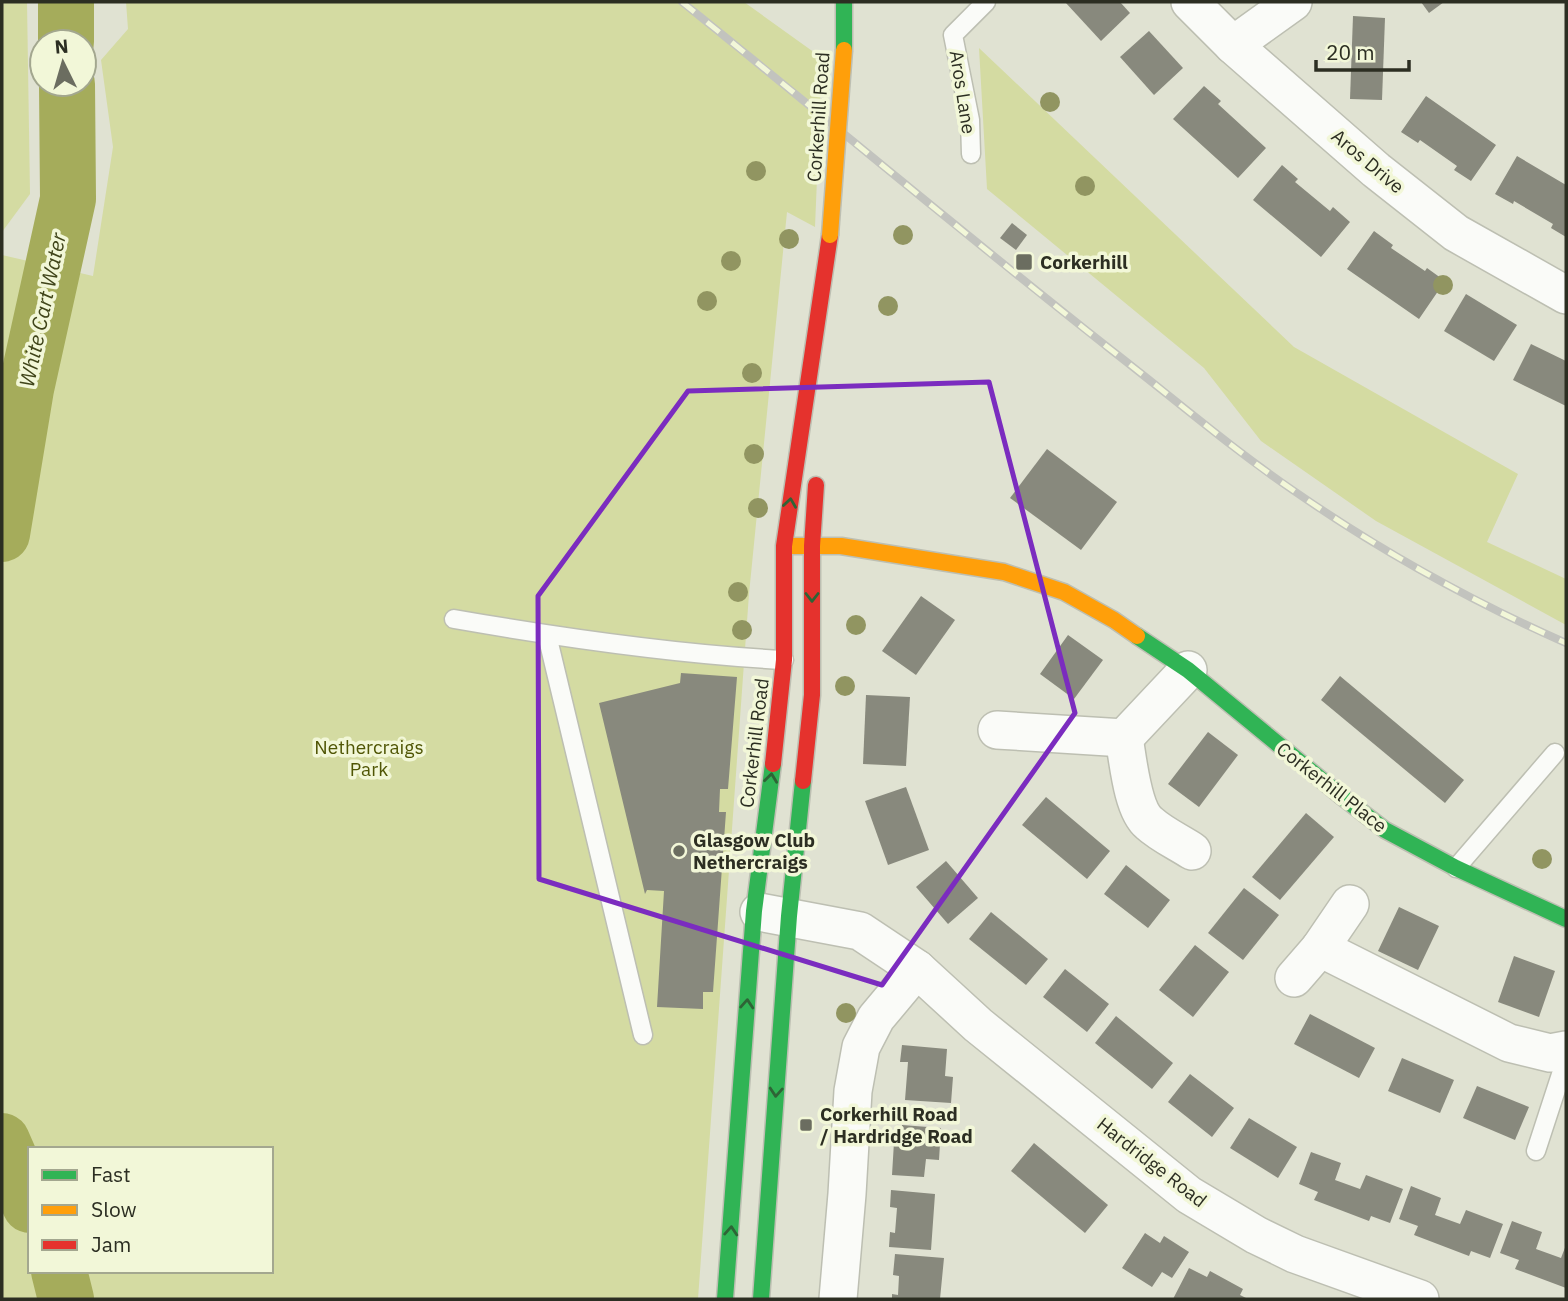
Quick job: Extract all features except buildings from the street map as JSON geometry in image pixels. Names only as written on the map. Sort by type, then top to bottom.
[{"type":"street","name":"Corkerhill Road","points":[[820,411],[844,50],[844,2]]},
{"type":"street","name":"Aros Drive","points":[[1190,2],[1233,45],[1376,170],[1456,233],[1566,295]]},
{"type":"street","points":[[1233,45],[1293,2]]},
{"type":"street","name":"Corkerhill Road","points":[[761,1299],[776,738],[784,660],[784,546],[830,235]]},
{"type":"street","name":"Corkerhill Road","points":[[725,1299],[772,914],[813,695],[812,546],[817,465]]},
{"type":"street","name":"Corkerhill Place","points":[[784,546],[841,546],[1004,572],[1064,592],[1114,620],[1188,670],[1385,830],[1455,868],[1566,919]]},
{"type":"street","points":[[1124,738],[1188,670]]},
{"type":"street","points":[[997,730],[1124,738]]},
{"type":"street","points":[[1124,738],[1140,813],[1148,823],[1192,851]]},
{"type":"street","points":[[1294,978],[1320,948],[1350,904]]},
{"type":"street","name":"Hardridge Road","points":[[772,914],[860,931],[917,969],[978,1025],[1189,1195],[1256,1235],[1295,1254],[1420,1299]]},
{"type":"street","points":[[1320,948],[1509,1043],[1549,1052],[1566,1049]]},
{"type":"street","points":[[838,1299],[853,1091],[861,1048],[876,1018],[917,969]]},
{"type":"lane","name":"Aros Lane","points":[[971,154],[970,120],[953,36],[986,2]]},
{"type":"lane","points":[[454,619],[547,635],[784,660]]},
{"type":"lane","points":[[547,635],[643,1035]]},
{"type":"lane","points":[[1455,868],[1555,753]]},
{"type":"lane","points":[[1536,1151],[1566,1059]]},
{"type":"highlighted area","points":[[989,382],[1075,713],[882,985],[539,879],[538,596],[688,391]]},
{"type":"green space","points":[[2,2],[27,2],[30,194],[2,232]]},
{"type":"green space","name":"Nethercraigs Park","points":[[126,2],[744,2],[822,58],[815,227],[787,212],[749,594],[698,1299],[2,1299],[2,255],[93,276],[113,147],[101,60],[128,29]]},
{"type":"green space","points":[[979,48],[1294,347],[1518,474],[1487,542],[1566,579],[1566,625],[1376,521],[1261,441],[1204,368],[987,189]]},
{"type":"waterway","name":"White Cart Water","points":[[66,2],[66,28]]},
{"type":"waterway","name":"White Cart Water","points":[[2,534],[26,389],[68,199],[67,98]]},
{"type":"waterway","name":"White Cart Water","points":[[2,1141],[28,1200]]},
{"type":"waterway","name":"White Cart Water","points":[[60,1273],[66,1299]]},
{"type":"railway","points":[[682,2],[1056,306],[1273,476],[1361,535],[1428,574],[1566,643]]},
{"type":"traffic: fast","points":[[844,2],[844,50]]},
{"type":"traffic: fast","points":[[1137,636],[1188,670],[1385,830],[1456,868],[1566,919]]},
{"type":"traffic: fast","points":[[725,1299],[754,911],[773,764]]},
{"type":"traffic: fast","points":[[761,1299],[789,916],[803,781]]},
{"type":"traffic: slow","points":[[830,235],[844,50]]},
{"type":"traffic: slow","points":[[786,546],[841,546],[1004,572],[1064,592],[1137,636]]},
{"type":"traffic: jam","points":[[773,764],[784,660],[784,546],[830,235]]},
{"type":"traffic: jam","points":[[803,781],[812,695],[812,546],[816,485]]},
{"type":"place","name":"Corkerhill","points":[[1024,262]]},
{"type":"place","name":"Glasgow Club Nethercraigs","points":[[679,851]]},
{"type":"place","name":"Corkerhill Road / Hardridge Road","points":[[806,1125]]}]
